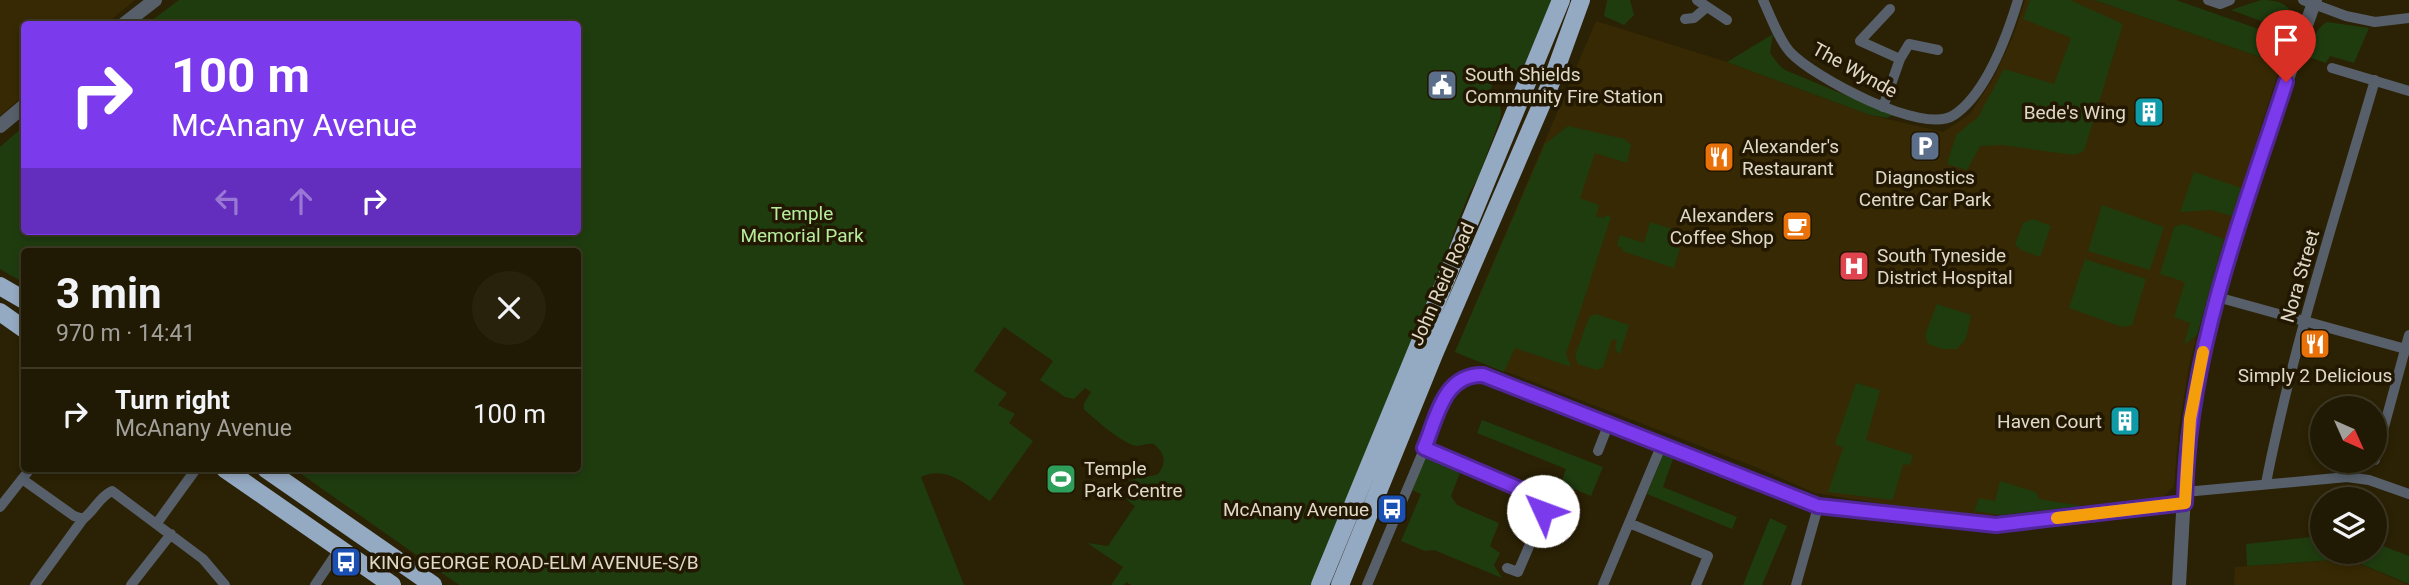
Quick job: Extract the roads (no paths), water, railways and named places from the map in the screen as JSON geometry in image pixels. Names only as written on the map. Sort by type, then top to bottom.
[{"type":"highway","name":"John Reid Road","points":[[1320,585],[1561,0]]},
{"type":"highway","name":"John Reid Road","points":[[1340,585],[1434,354],[1552,80],[1581,0]]},
{"type":"highway","points":[[0,286],[21,298]]},
{"type":"highway","points":[[0,312],[21,327]]},
{"type":"highway","points":[[229,472],[392,585]]},
{"type":"highway","points":[[270,472],[432,585]]},
{"type":"highway","points":[[340,548],[353,530]]},
{"type":"street","points":[[128,21],[155,0]]},
{"type":"street","points":[[1697,0],[1727,20]]},
{"type":"street","name":"The Wynde","points":[[1763,0],[1789,51],[1805,66],[1883,107],[1925,120],[1951,117],[1968,104],[2007,34],[2018,0]]},
{"type":"street","points":[[2208,0],[2220,4],[2230,0]]},
{"type":"street","points":[[2179,585],[2190,419],[2201,358],[2217,297],[2311,1],[2346,16],[2375,22],[2390,22],[2408,14]]},
{"type":"street","points":[[1685,19],[1694,18],[1707,7]]},
{"type":"street","points":[[1890,9],[1860,41],[1900,59]]},
{"type":"street","points":[[1883,107],[1900,59],[1909,44],[1938,50]]},
{"type":"street","points":[[2332,68],[2409,91]]},
{"type":"street","name":"Nora Street","points":[[2266,483],[2304,322],[2375,80]]},
{"type":"street","points":[[0,126],[21,108]]},
{"type":"street","points":[[2217,297],[2407,349]]},
{"type":"street","points":[[2387,418],[2409,335]]},
{"type":"street","points":[[1367,585],[1449,390],[1460,379],[1475,375],[1483,375],[1609,423],[1818,506],[1996,525],[2266,483],[2347,477],[2369,480],[2409,494]]},
{"type":"street","points":[[1598,451],[1609,423]]},
{"type":"street","points":[[1604,585],[1662,444]]},
{"type":"street","points":[[1424,448],[1539,499],[1542,516],[1518,572],[1507,568]]},
{"type":"street","points":[[0,507],[28,472]]},
{"type":"street","points":[[157,523],[194,472]]},
{"type":"street","points":[[2369,480],[2371,473]]},
{"type":"street","points":[[22,479],[74,516],[83,519]]},
{"type":"street","points":[[35,585],[83,519],[91,513],[103,495],[112,491],[202,559],[225,585]]},
{"type":"street","points":[[1796,585],[1818,506]]},
{"type":"street","points":[[1629,523],[1709,556],[1696,585]]},
{"type":"street","points":[[131,585],[171,534]]},
{"type":"street","points":[[315,585],[340,548]]},
{"type":"place","name":"South Shields Community Fire Station","points":[[1442,85]]},
{"type":"place","name":"Bede's Wing","points":[[2149,112]]},
{"type":"place","name":"Diagnostics Centre Car Park","points":[[1925,146]]},
{"type":"place","name":"Alexander's Restaurant","points":[[1719,157]]},
{"type":"place","name":"Alexanders Coffee Shop","points":[[1797,226]]},
{"type":"place","name":"South Tyneside District Hospital","points":[[1854,266]]},
{"type":"place","name":"Simply 2 Delicious","points":[[2315,344]]},
{"type":"place","name":"Haven Court","points":[[2125,421]]},
{"type":"place","name":"Temple Park Centre","points":[[1061,479]]},
{"type":"place","name":"McAnany Avenue","points":[[1392,509]]},
{"type":"place","name":"KING GEORGE ROAD-ELM AVENUE-S/B","points":[[346,562]]},
{"type":"park label","name":"Temple Memorial Park","points":[[802,224]]}]
